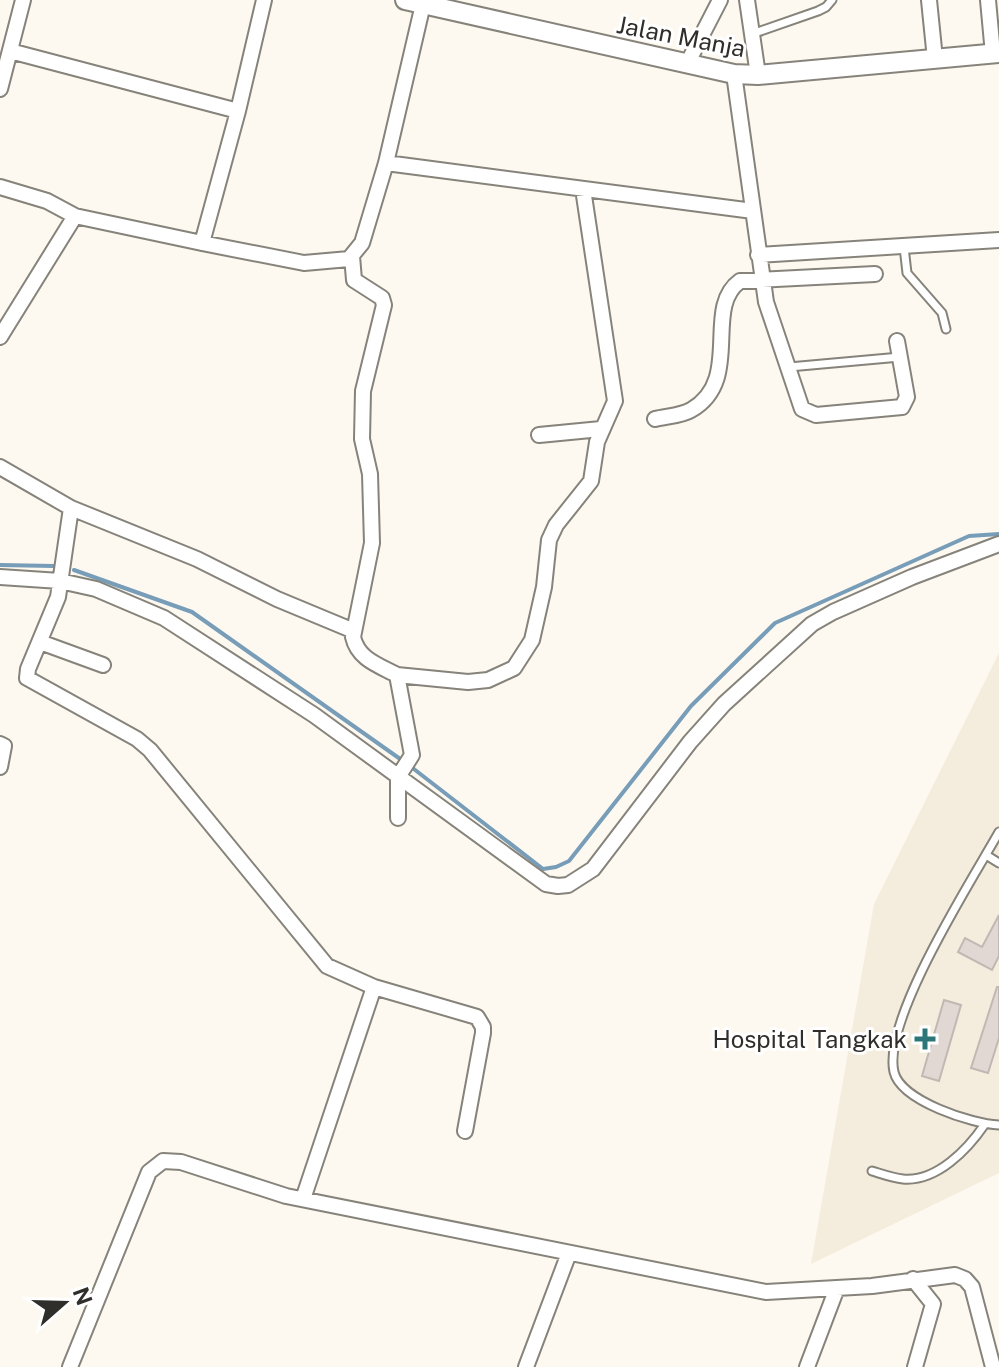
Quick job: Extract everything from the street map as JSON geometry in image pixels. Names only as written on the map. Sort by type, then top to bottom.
[{"type":"street","points":[[0,89],[23,0]]},
{"type":"street","points":[[202,243],[264,0]]},
{"type":"street","points":[[687,64],[720,0]]},
{"type":"street","points":[[747,0],[758,75]]},
{"type":"street","points":[[929,0],[935,59]]},
{"type":"street","points":[[988,0],[996,53]]},
{"type":"street","points":[[0,187],[47,201],[75,216],[304,263],[336,262],[352,256],[362,243],[386,163],[417,1]]},
{"type":"street","name":"Jalan Manja","points":[[417,1],[734,74],[758,75],[996,53]]},
{"type":"street","points":[[10,51],[238,111]]},
{"type":"street","points":[[734,74],[761,279],[799,404],[811,415],[898,408],[907,401],[897,341]]},
{"type":"street","points":[[386,163],[753,211]]},
{"type":"street","points":[[352,256],[354,280],[382,298],[384,305],[363,391],[362,439],[370,474],[372,543],[354,631],[356,649],[364,658],[397,675],[468,682],[488,680],[514,668],[532,640],[544,587],[549,540],[556,525],[591,481],[601,429],[615,401],[583,189]]},
{"type":"street","points":[[0,337],[75,216]]},
{"type":"street","points":[[758,255],[999,240]]},
{"type":"street","points":[[655,419],[686,413],[704,401],[721,365],[726,298],[740,281],[875,274]]},
{"type":"street","points":[[539,435],[601,429]]},
{"type":"street","points":[[0,467],[71,508],[183,553],[277,599],[354,631]]},
{"type":"street","points":[[71,508],[55,608],[26,673],[29,680],[137,739],[157,759],[327,966],[374,987],[472,1014],[481,1021],[483,1033],[465,1131]]},
{"type":"street","points":[[0,577],[60,581],[96,589],[164,618],[403,770],[546,884],[558,886],[568,885],[593,869],[690,742],[724,704],[812,624],[912,577],[999,544]]},
{"type":"street","points":[[40,642],[103,665]]},
{"type":"street","points":[[397,675],[412,755],[403,770],[398,818]]},
{"type":"street","points":[[0,744],[4,746],[0,767]]},
{"type":"street","points":[[303,1199],[374,987]]},
{"type":"street","points":[[70,1367],[149,1172],[163,1161],[181,1162],[303,1199],[766,1292],[955,1275],[969,1283],[974,1293],[993,1367]]},
{"type":"street","points":[[526,1367],[569,1253]]},
{"type":"street","points":[[913,1279],[933,1304],[915,1367]]},
{"type":"street","points":[[807,1367],[837,1288]]},
{"type":"lane","points":[[752,34],[818,11],[832,0]]},
{"type":"lane","points":[[904,247],[907,273],[942,313],[946,329]]},
{"type":"lane","points":[[787,368],[900,357]]},
{"type":"lane","points":[[999,832],[915,983],[893,1059],[897,1081],[909,1094],[972,1122],[999,1125]]},
{"type":"lane","points":[[986,855],[999,863]]},
{"type":"lane","points":[[872,1171],[904,1179],[920,1177],[961,1154],[985,1124]]},
{"type":"shaded area","name":"Hospital Tangkak","points":[[999,653],[999,1173],[811,1264],[874,904]]},
{"type":"building","points":[[999,915],[999,956],[992,970],[958,952],[965,938],[982,947]]},
{"type":"building","points":[[997,987],[999,1038],[988,1073],[971,1068]]},
{"type":"building","points":[[944,1000],[961,1005],[939,1081],[922,1076]]},
{"type":"waterway","points":[[410,766],[543,869],[556,867],[569,861],[691,706],[775,623],[969,536],[999,534]]},
{"type":"waterway","points":[[0,565],[54,566]]},
{"type":"waterway","points":[[74,570],[192,612],[403,761]]},
{"type":"place","name":"Hospital Tangkak","points":[[925,1039]]}]
